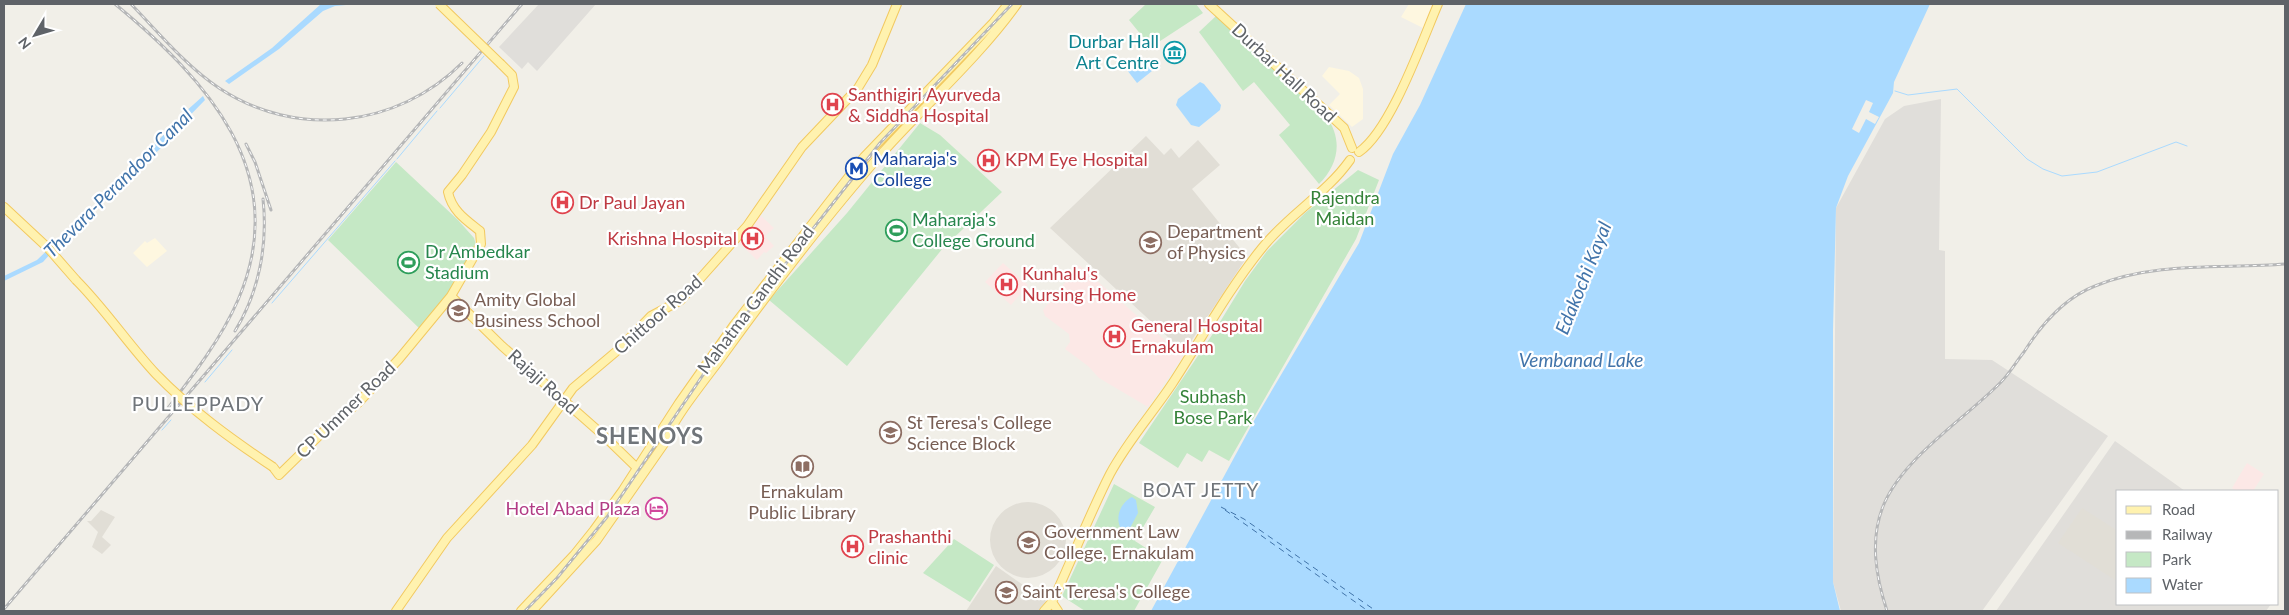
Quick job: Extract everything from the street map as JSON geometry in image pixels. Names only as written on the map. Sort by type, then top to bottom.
[{"type":"main road","name":"CP Ummer Road","points":[[4,207],[50,250],[138,354],[181,399],[227,436],[282,473],[328,427],[358,403],[399,359],[451,296],[482,241],[480,231],[457,212],[450,203],[448,192],[491,132],[514,87],[512,75],[439,4]]},
{"type":"main road","name":"Chittoor Road","points":[[396,611],[447,538],[532,445],[562,400],[589,373],[618,350],[644,322],[681,300],[747,226],[802,147],[858,88],[872,65],[897,4]]},
{"type":"main road","name":"Mahatma Gandhi Road","points":[[521,611],[576,558],[734,325],[864,158],[993,24],[1008,4]]},
{"type":"main road","name":"Mahatma Gandhi Road","points":[[532,611],[621,508],[691,400],[763,299],[847,195],[920,112],[990,37],[1017,4]]},
{"type":"main road","name":"Durbar Hall Road","points":[[1209,4],[1344,128],[1356,150]]},
{"type":"main road","points":[[1044,611],[1052,602],[1121,455],[1162,399],[1220,308],[1262,248],[1303,206],[1335,180],[1350,160],[1347,153],[1372,140],[1390,112],[1438,4]]},
{"type":"main road","points":[[914,105],[920,112]]},
{"type":"main road","points":[[785,259],[791,265]]},
{"type":"main road","name":"Rajaji Road","points":[[451,296],[636,467]]},
{"type":"main road","points":[[1052,602],[1058,611]]},
{"type":"shaded area","points":[[539,4],[596,4],[537,71],[528,62],[522,69],[499,47]]},
{"type":"shaded area","points":[[1409,4],[1434,4],[1423,28],[1401,17]]},
{"type":"shaded area","points":[[1329,67],[1349,71],[1359,78],[1363,89],[1363,119],[1352,127],[1329,105],[1340,94],[1322,76]]},
{"type":"shaded area","points":[[1941,99],[1939,250],[1945,251],[1945,359],[1992,360],[2108,436],[1982,611],[1841,611],[1833,582],[1836,208],[1885,119],[1904,106]]},
{"type":"shaded area","points":[[1146,136],[1164,155],[1171,148],[1179,158],[1198,140],[1220,165],[1192,189],[1247,257],[1184,352],[1050,228]]},
{"type":"shaded area","name":"Krishna Hospital","points":[[758,213],[774,228],[765,236],[774,246],[766,253],[764,252],[757,260],[737,241]]},
{"type":"shaded area","points":[[155,238],[167,251],[147,267],[133,253],[145,241],[147,243]]},
{"type":"shaded area","name":"Kunhalu's Nursing Home","points":[[1003,263],[1028,285],[1011,305],[985,282]]},
{"type":"shaded area","name":"General Hospital Ernakulam","points":[[1079,265],[1183,356],[1148,407],[1099,378],[1088,366],[1065,349],[1070,342],[1069,334],[1045,316],[1043,310]]},
{"type":"shaded area","points":[[2115,441],[2184,490],[2116,490],[2116,605],[2270,605],[2266,611],[1996,611]]},
{"type":"shaded area","points":[[2247,463],[2264,474],[2254,490],[2235,490],[2232,488]]},
{"type":"shaded area","name":"Government Law College, Ernakulam","points":[[1028,502],[1042,505],[1055,513],[1063,526],[1066,540],[1063,554],[1055,567],[1042,575],[1028,578],[1014,575],[1001,567],[993,554],[990,540],[993,526],[1001,513],[1014,505]]},
{"type":"shaded area","points":[[2082,508],[2116,530],[2116,581],[2058,543]]},
{"type":"shaded area","points":[[101,510],[115,517],[102,537],[111,545],[102,554],[92,547],[98,532],[87,521],[91,521]]},
{"type":"shaded area","name":"Saint Teresa's College","points":[[996,566],[1046,601],[1039,611],[966,611]]},
{"type":"green space","points":[[1146,4],[1196,4],[1203,13],[1151,47],[1129,20]]},
{"type":"green space","points":[[1216,16],[1326,116],[1337,142],[1331,168],[1319,184],[1279,135],[1290,125],[1254,82],[1243,91],[1199,32]]},
{"type":"green space","name":"Maharaja's College Ground","points":[[920,123],[940,135],[1002,192],[943,248],[847,366],[769,300],[847,213]]},
{"type":"green space","name":"Dr Ambedkar Stadium","points":[[396,162],[458,220],[474,238],[476,245],[449,293],[420,329],[328,240]]},
{"type":"green space","name":"Subhash Bose Park","points":[[1358,170],[1379,180],[1356,239],[1229,461],[1209,450],[1202,462],[1187,453],[1178,468],[1139,443],[1212,335],[1245,281],[1267,251],[1305,213]]},
{"type":"green space","points":[[1114,484],[1155,507],[1135,541],[1163,559],[1134,611],[1085,611],[1062,596]]},
{"type":"green space","points":[[954,539],[994,565],[970,602],[923,573]]},
{"type":"water","name":"Thevara-Perandoor Canal","points":[[321,4],[357,4],[335,6],[323,11],[279,49],[229,84],[225,81],[272,48]]},
{"type":"water","name":"Vembanad Lake","points":[[1466,4],[1930,4],[1894,82],[1893,93],[1848,176],[1836,208],[1833,330],[1833,582],[1840,611],[1151,611],[1255,419],[1359,243],[1393,154],[1420,105]]},
{"type":"water","points":[[1141,58],[1152,71],[1137,83],[1127,70]]},
{"type":"water","points":[[1200,82],[1204,84],[1221,105],[1220,110],[1199,127],[1191,125],[1176,105],[1178,99]]},
{"type":"water","name":"Thevara-Perandoor Canal","points":[[203,96],[205,100],[167,139],[162,147],[60,243],[43,262],[4,281],[4,276],[37,260],[129,172],[184,113]]},
{"type":"water","points":[[1132,497],[1136,500],[1138,513],[1130,528],[1122,530],[1118,516],[1121,507]]},
{"type":"pier","points":[[1866,100],[1873,103],[1869,112],[1879,117],[1875,124],[1866,119],[1859,133],[1852,129]]},
{"type":"waterway","points":[[440,108],[484,56]]},
{"type":"waterway","points":[[1895,91],[1908,95],[1957,89],[2027,159],[2043,169],[2062,176],[2097,172],[2176,142],[2187,146]]},
{"type":"waterway","points":[[397,159],[437,111]]},
{"type":"waterway","points":[[272,303],[395,161]]},
{"type":"waterway","points":[[205,382],[232,350]]},
{"type":"waterway","points":[[162,430],[171,420]]},
{"type":"ferry route","points":[[1221,507],[1244,519],[1376,611]]},
{"type":"ferry route","points":[[1225,510],[1368,611]]},
{"type":"railway","points":[[115,4],[181,64],[209,98],[232,133],[248,171],[255,211],[252,254],[238,300],[215,342],[168,408]]},
{"type":"railway","points":[[131,4],[195,70],[219,88],[249,104],[280,115],[313,120],[345,119],[377,113],[407,102],[436,85],[462,63]]},
{"type":"railway","points":[[4,609],[522,4]]},
{"type":"railway","points":[[525,611],[557,578],[607,517],[730,335],[880,143],[1012,4]]},
{"type":"railway","points":[[246,144],[255,162],[271,210]]},
{"type":"railway","points":[[235,331],[250,300],[260,268],[264,234],[263,199]]},
{"type":"railway","points":[[1887,611],[1877,571],[1875,544],[1879,517],[1893,487],[1921,454],[2004,379],[2038,332],[2063,305],[2095,286],[2141,273],[2165,269],[2285,264]]},
{"type":"place","name":"Durbar Hall Art Centre","points":[[1175,52]]},
{"type":"place","name":"Santhigiri Ayurveda & Siddha Hospital","points":[[832,105]]},
{"type":"place","name":"KPM Eye Hospital","points":[[989,160]]},
{"type":"place","name":"Maharaja's College","points":[[857,169]]},
{"type":"place","name":"Dr Paul Jayan","points":[[563,203]]},
{"type":"place","name":"Maharaja's College Ground","points":[[896,230]]},
{"type":"place","name":"Krishna Hospital","points":[[753,239]]},
{"type":"place","name":"Department of Physics","points":[[1151,242]]},
{"type":"place","name":"Dr Ambedkar Stadium","points":[[409,262]]},
{"type":"place","name":"Kunhalu's Nursing Home","points":[[1006,284]]},
{"type":"place","name":"Amity Global Business School","points":[[458,310]]},
{"type":"place","name":"General Hospital Ernakulam","points":[[1115,336]]},
{"type":"place","name":"St Teresa's College Science Block","points":[[891,433]]},
{"type":"place","name":"Ernakulam Public Library","points":[[802,467]]},
{"type":"place","name":"Hotel Abad Plaza","points":[[656,509]]},
{"type":"place","name":"Government Law College, Ernakulam","points":[[1028,542]]},
{"type":"place","name":"Prashanthi clinic","points":[[852,547]]},
{"type":"place","name":"Saint Teresa's College","points":[[1006,592]]},
{"type":"district","name":"PULLEPPADY","points":[[198,404]]},
{"type":"district","name":"SHENOYS","points":[[650,436]]},
{"type":"district","name":"BOAT JETTY","points":[[1201,490]]},
{"type":"park label","name":"Rajendra Maidan","points":[[1345,208]]},
{"type":"water label","name":"Edakochi Kayal","points":[[1583,278]]}]
